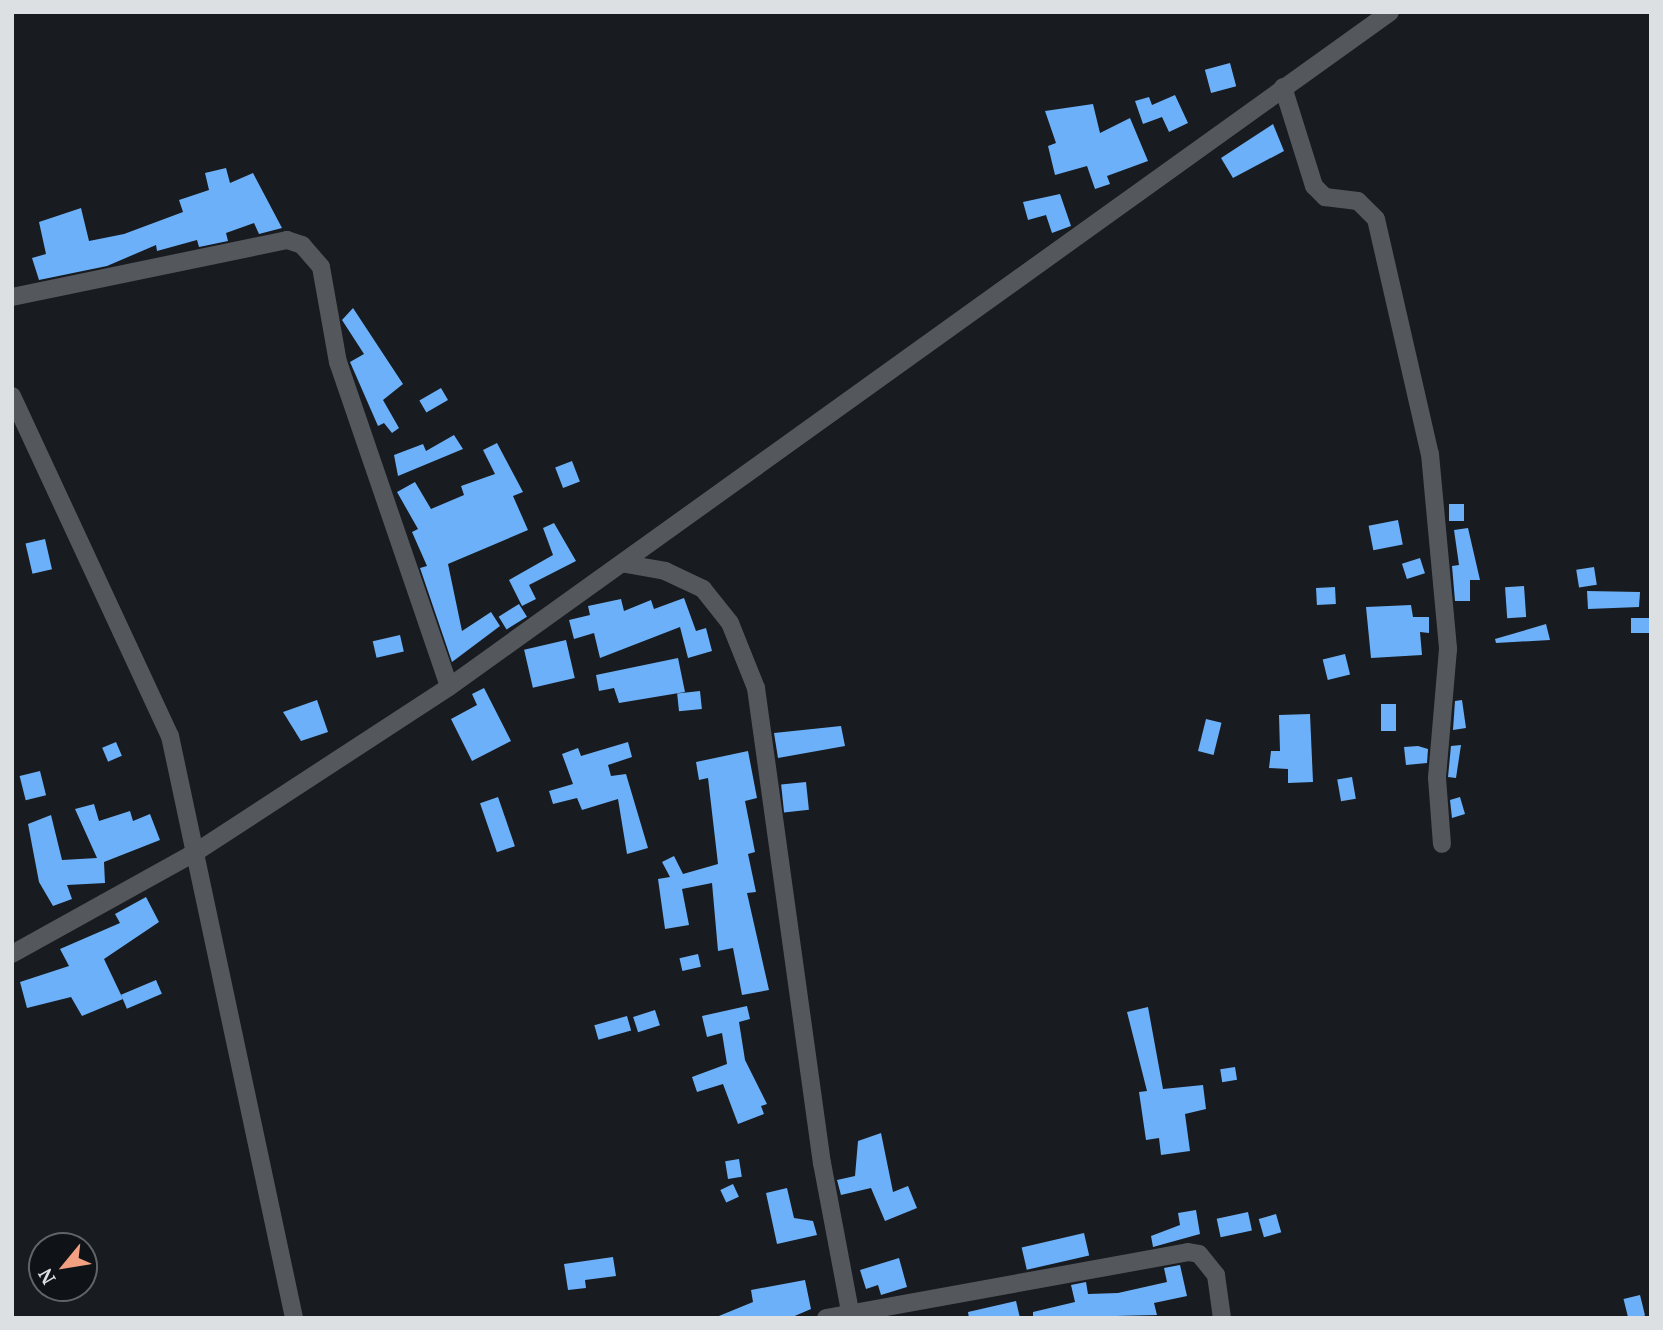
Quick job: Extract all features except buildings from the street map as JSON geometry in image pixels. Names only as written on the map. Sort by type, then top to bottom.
[{"type":"street","points":[[12,954],[196,852],[449,687],[626,564],[1390,12]]},
{"type":"street","points":[[1283,87],[1314,186],[1325,197],[1358,201],[1376,219],[1430,454],[1448,649],[1437,778],[1442,844]]},
{"type":"street","points":[[12,297],[287,240],[302,245],[321,267],[341,373],[449,687]]},
{"type":"street","points":[[12,396],[170,736],[294,1318]]},
{"type":"street","points":[[626,564],[665,571],[703,589],[730,624],[756,688],[822,1163],[850,1311]]},
{"type":"street","points":[[827,1318],[850,1311],[1188,1252],[1199,1254],[1216,1275],[1222,1318]]}]
